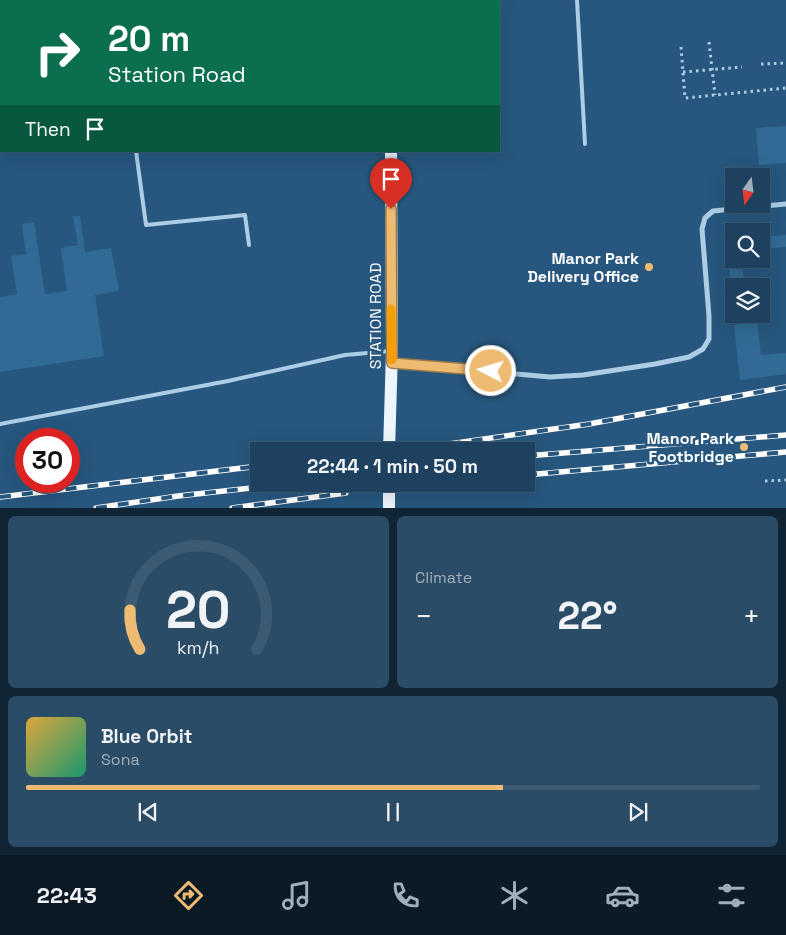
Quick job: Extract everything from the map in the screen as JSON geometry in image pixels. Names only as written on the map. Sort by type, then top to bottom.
[{"type":"main road","name":"STATION ROAD","points":[[389,442],[392,357],[391,152]]},
{"type":"main road","points":[[389,492],[389,508]]},
{"type":"street","points":[[392,357],[550,377],[583,375],[688,357],[703,349],[709,339],[710,323],[702,229],[704,218],[713,211],[786,204]]},
{"type":"lane","points":[[577,0],[585,144]]},
{"type":"lane","points":[[136,152],[146,225],[245,215],[249,245]]},
{"type":"lane","points":[[0,424],[228,381],[345,355],[392,357]]},
{"type":"path","points":[[709,42],[715,95]]},
{"type":"path","points":[[681,47],[685,98],[786,88]]},
{"type":"path","points":[[761,64],[786,63]]},
{"type":"path","points":[[683,72],[742,66]]},
{"type":"path","points":[[765,481],[786,480]]},
{"type":"shaded area","points":[[786,126],[786,163],[759,165],[756,128]]},
{"type":"shaded area","points":[[80,216],[85,252],[111,248],[119,291],[95,295],[104,356],[0,372],[0,297],[17,294],[11,256],[26,254],[22,224],[34,222],[45,294],[67,291],[61,248],[78,245],[73,217]]},
{"type":"shaded area","points":[[786,235],[786,247],[770,248],[770,236]]},
{"type":"shaded area","points":[[730,268],[743,268],[743,278],[730,278]]},
{"type":"shaded area","points":[[757,323],[761,355],[786,353],[786,374],[740,380],[734,325]]},
{"type":"railway","points":[[463,442],[589,424],[786,387]]},
{"type":"railway","points":[[535,455],[786,435]]},
{"type":"railway","points":[[535,474],[786,452]]},
{"type":"railway","points":[[0,497],[250,467]]},
{"type":"railway","points":[[96,508],[250,488]]},
{"type":"railway","points":[[232,508],[346,493]]},
{"type":"slow traffic","points":[[391,309],[392,360]]},
{"type":"place","name":"Manor Park Delivery Office","points":[[649,267]]},
{"type":"place","name":"Manor Park Footbridge","points":[[744,447]]},
{"type":"route","points":[[391,209],[392,363],[491,371]]}]
